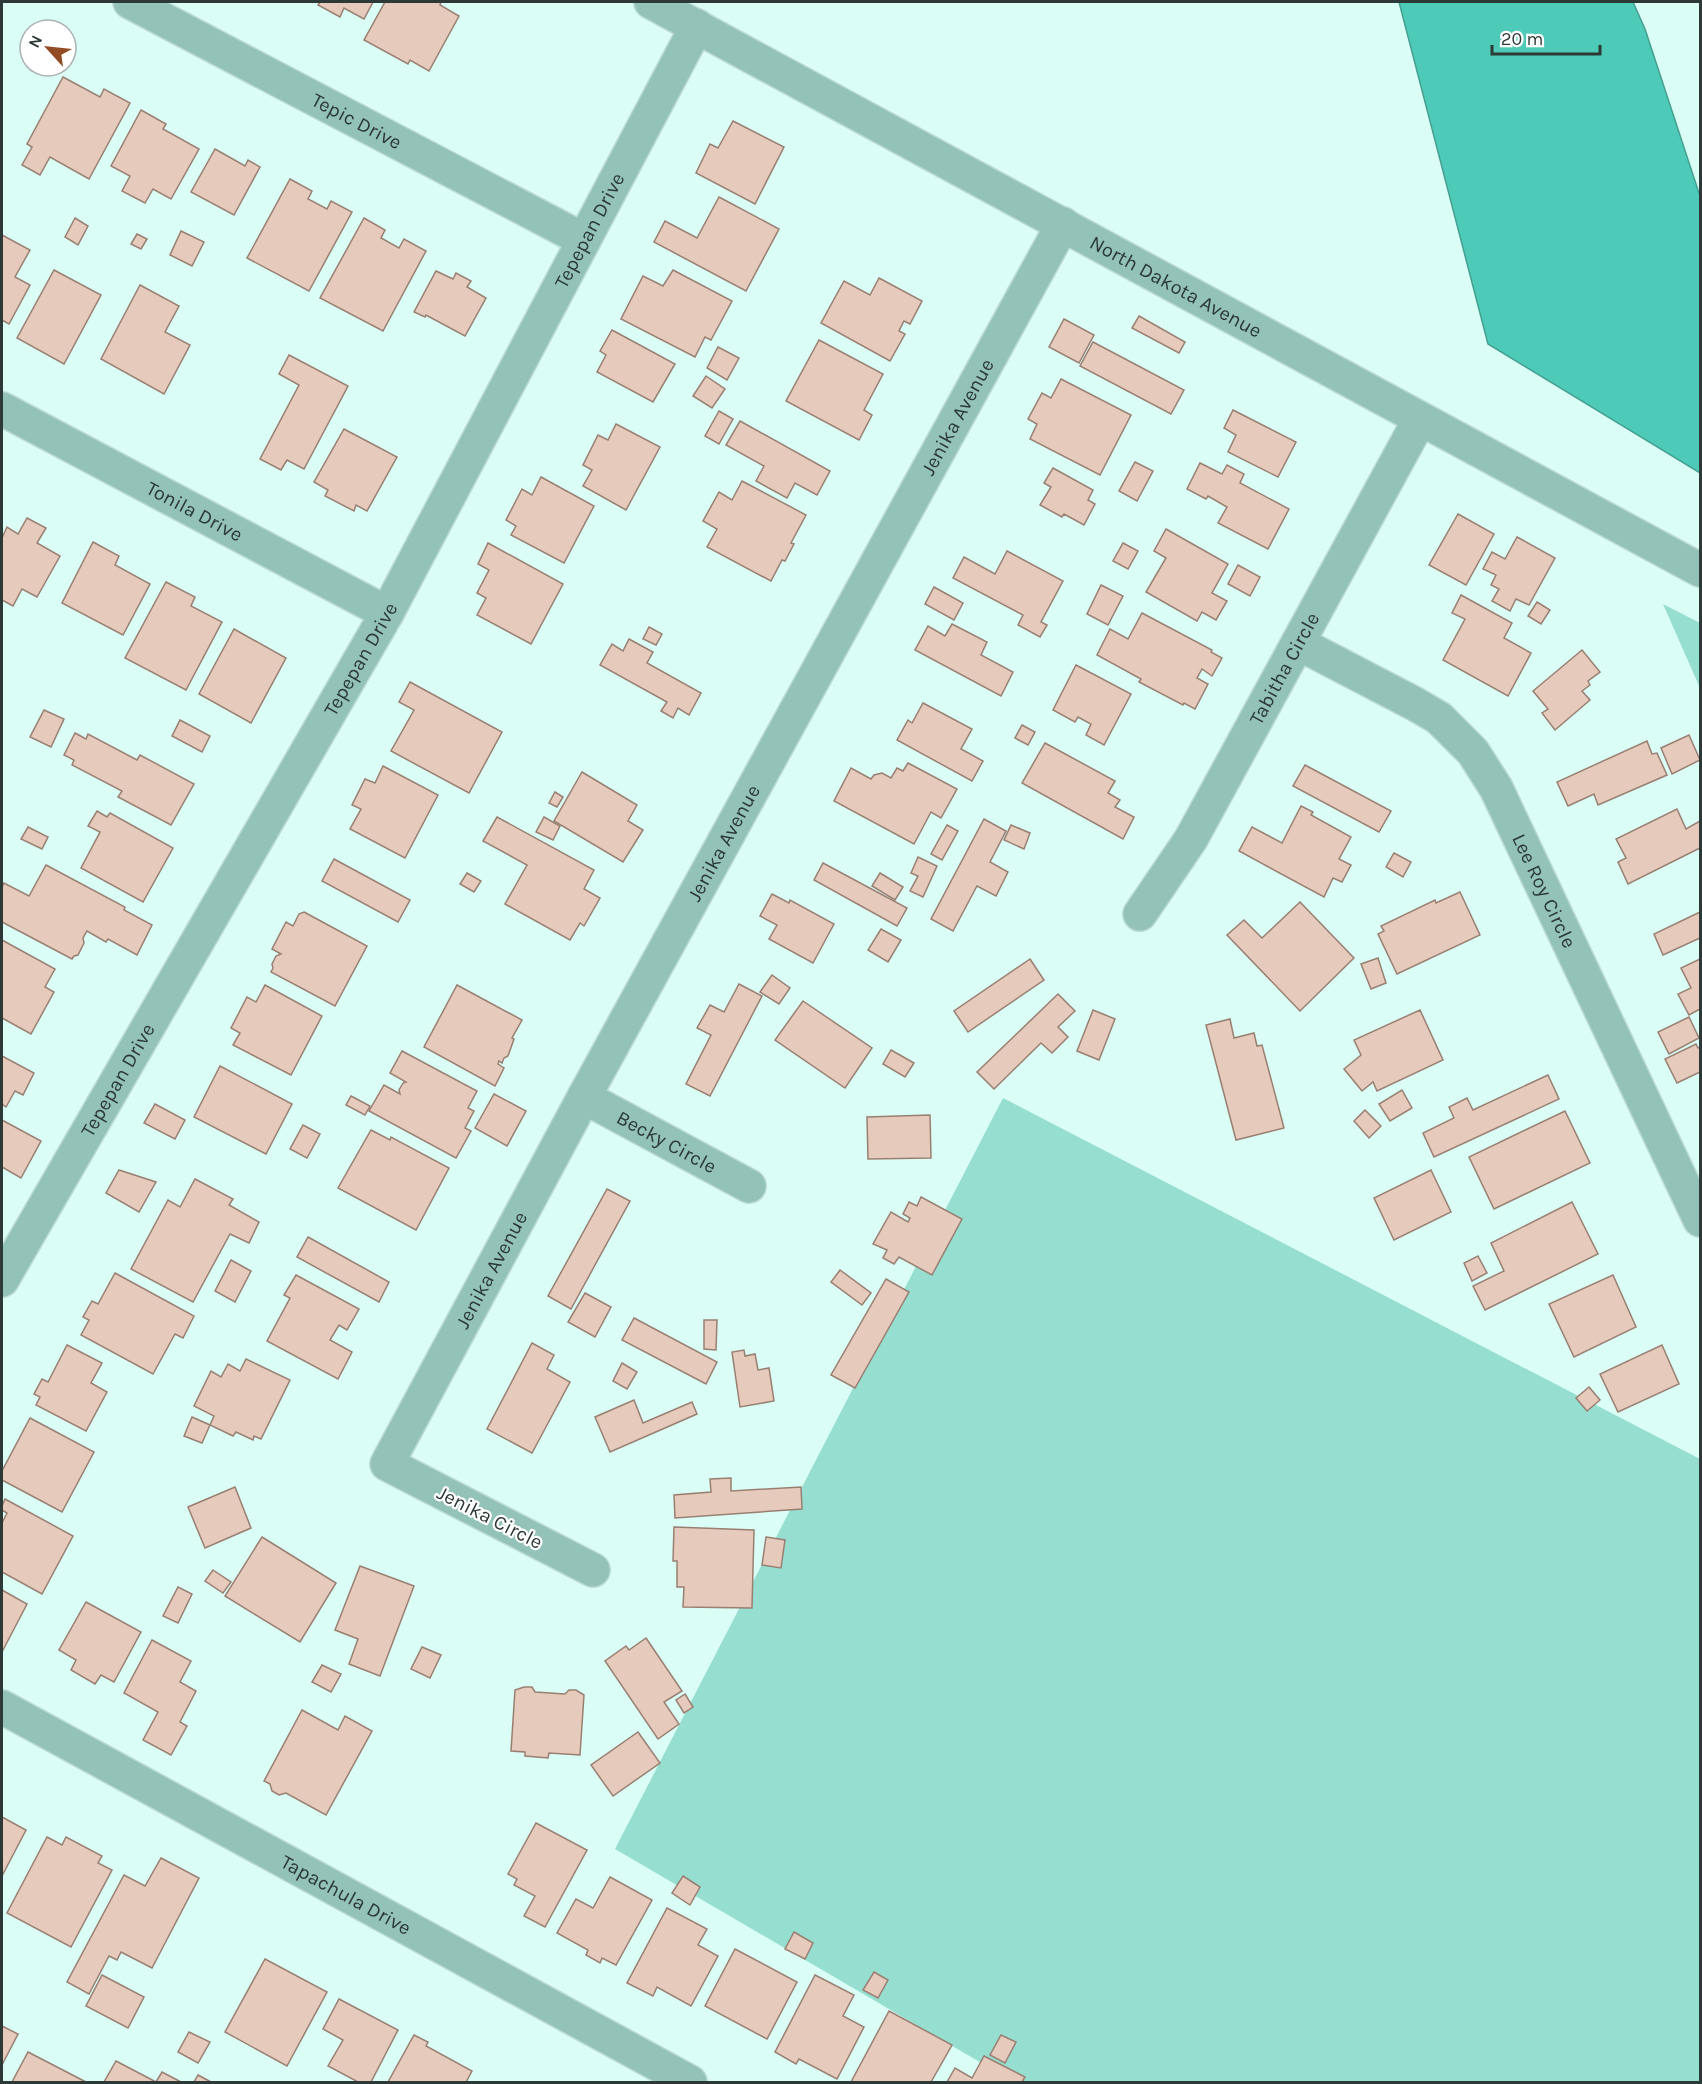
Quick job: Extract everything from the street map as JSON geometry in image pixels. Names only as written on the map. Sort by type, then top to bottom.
[{"type":"street","name":"Tepic Drive","points":[[130,2],[584,240]]},
{"type":"street","name":"North Dakota Avenue","points":[[651,2],[1701,570]]},
{"type":"street","name":"Tepepan Drive","points":[[2,1280],[387,613],[697,26]]},
{"type":"street","name":"Jenika Avenue","points":[[387,1464],[584,1097],[1063,224]]},
{"type":"street","name":"Tonila Drive","points":[[2,409],[387,613]]},
{"type":"street","name":"Tabitha Circle","points":[[1140,914],[1191,839],[1420,418]]},
{"type":"street","name":"Lee Roy Circle","points":[[1298,642],[1439,718],[1473,752],[1496,788],[1701,1220]]},
{"type":"street","name":"Becky Circle","points":[[584,1097],[749,1186]]},
{"type":"street","name":"Jenika Circle","points":[[387,1464],[593,1570]]},
{"type":"street","name":"Tapachula Drive","points":[[2,1707],[690,2082]]},
{"type":"shaded area","points":[[1399,2],[1633,2],[1645,29],[1700,196],[1700,473],[1488,344]]},
{"type":"shaded area","points":[[1663,604],[1700,623],[1700,688]]},
{"type":"shaded area","points":[[1003,1098],[1700,1459],[1700,2082],[1014,2082],[615,1849]]},
{"type":"building","points":[[320,2],[373,2],[364,19],[344,8],[340,17],[318,5]]},
{"type":"building","points":[[385,2],[441,2],[440,5],[459,16],[429,71],[410,60],[408,64],[364,40]]},
{"type":"building","points":[[62,78],[100,97],[104,89],[130,103],[89,179],[50,157],[40,175],[22,165],[32,147],[27,144]]},
{"type":"building","points":[[141,110],[166,124],[163,129],[199,149],[171,199],[153,189],[145,203],[122,191],[130,176],[111,166]]},
{"type":"building","points":[[733,121],[784,147],[755,204],[696,173],[710,144],[718,148]]},
{"type":"building","points":[[215,149],[245,166],[248,160],[260,167],[234,215],[191,192]]},
{"type":"building","points":[[290,179],[312,191],[308,199],[327,209],[331,201],[352,212],[309,291],[247,258]]},
{"type":"building","points":[[719,197],[779,229],[746,291],[654,242],[665,221],[697,238]]},
{"type":"building","points":[[75,218],[88,226],[78,245],[65,237]]},
{"type":"building","points":[[364,218],[385,230],[381,238],[399,248],[404,239],[426,251],[383,331],[320,298]]},
{"type":"building","points":[[181,231],[204,242],[192,266],[170,255]]},
{"type":"building","points":[[137,234],[147,239],[141,249],[131,244]]},
{"type":"building","points":[[2,235],[30,250],[15,277],[30,285],[9,324],[2,320]]},
{"type":"building","points":[[54,270],[101,295],[64,364],[17,338]]},
{"type":"building","points":[[673,270],[732,301],[711,340],[705,337],[695,357],[621,319],[643,276],[663,286]]},
{"type":"building","points":[[436,271],[453,279],[456,273],[471,281],[467,287],[486,298],[465,336],[426,315],[425,317],[414,312]]},
{"type":"building","points":[[879,278],[922,301],[910,324],[904,321],[899,331],[905,334],[890,361],[821,323],[844,281],[870,295]]},
{"type":"building","points":[[140,285],[179,306],[165,332],[190,345],[164,394],[101,359]]},
{"type":"building","points":[[1139,316],[1185,342],[1179,353],[1132,328]]},
{"type":"building","points":[[1064,319],[1094,335],[1079,363],[1049,347]]},
{"type":"building","points":[[612,330],[675,364],[653,402],[597,372],[606,355],[600,351]]},
{"type":"building","points":[[819,340],[883,374],[864,410],[872,415],[859,440],[786,401]]},
{"type":"building","points":[[1093,342],[1184,390],[1171,414],[1080,366]]},
{"type":"building","points":[[718,347],[739,358],[727,380],[707,368]]},
{"type":"building","points":[[289,355],[348,386],[304,469],[287,460],[281,470],[260,459],[299,385],[279,374]]},
{"type":"building","points":[[706,376],[725,389],[712,408],[693,396]]},
{"type":"building","points":[[1061,379],[1131,415],[1100,475],[1030,439],[1037,424],[1028,419],[1042,393],[1051,398]]},
{"type":"building","points":[[1233,410],[1296,442],[1278,477],[1228,452],[1236,435],[1224,428]]},
{"type":"building","points":[[719,411],[733,419],[719,444],[705,436]]},
{"type":"building","points":[[740,421],[830,471],[817,495],[795,483],[787,498],[756,481],[764,466],[726,445]]},
{"type":"building","points":[[616,424],[660,447],[626,510],[583,486],[592,470],[583,465],[598,435],[608,440]]},
{"type":"building","points":[[344,429],[397,457],[367,511],[356,505],[354,511],[325,496],[328,490],[314,482]]},
{"type":"building","points":[[1135,462],[1153,471],[1137,501],[1119,491]]},
{"type":"building","points":[[1200,463],[1222,474],[1227,465],[1244,474],[1240,483],[1289,509],[1268,549],[1218,523],[1227,507],[1208,496],[1206,499],[1187,489]]},
{"type":"building","points":[[1053,468],[1093,490],[1088,500],[1095,504],[1084,525],[1064,514],[1062,517],[1040,505],[1051,487],[1044,483]]},
{"type":"building","points":[[541,477],[594,506],[564,563],[511,535],[516,526],[506,520],[522,489],[532,495]]},
{"type":"building","points":[[742,481],[806,515],[791,543],[794,544],[785,561],[782,560],[771,581],[707,547],[717,529],[703,521],[719,492],[732,500]]},
{"type":"building","points":[[1458,514],[1494,534],[1466,585],[1429,565]]},
{"type":"building","points":[[27,518],[46,528],[37,543],[60,556],[37,597],[22,589],[13,606],[2,600],[2,538],[7,527],[18,534]]},
{"type":"building","points":[[1166,529],[1228,564],[1212,593],[1227,601],[1216,620],[1202,612],[1197,621],[1146,592],[1166,558],[1154,551]]},
{"type":"building","points":[[1517,537],[1555,558],[1529,605],[1516,599],[1510,611],[1492,601],[1499,589],[1491,585],[1496,575],[1483,569],[1492,552],[1505,559]]},
{"type":"building","points":[[93,542],[119,556],[115,565],[150,584],[123,635],[62,603]]},
{"type":"building","points":[[488,543],[563,584],[531,644],[477,615],[486,598],[477,593],[489,570],[478,564]]},
{"type":"building","points":[[1123,543],[1138,551],[1128,569],[1113,561]]},
{"type":"building","points":[[1007,551],[1063,581],[1041,622],[1047,625],[1040,637],[1018,625],[1023,615],[953,578],[964,557],[995,574]]},
{"type":"building","points":[[1238,565],[1260,577],[1250,596],[1228,584]]},
{"type":"building","points":[[166,582],[195,597],[191,606],[222,622],[186,690],[125,658]]},
{"type":"building","points":[[1101,585],[1123,596],[1108,625],[1087,614]]},
{"type":"building","points":[[934,587],[963,603],[954,620],[925,604]]},
{"type":"building","points":[[1461,595],[1512,623],[1504,638],[1531,653],[1508,696],[1443,660],[1465,619],[1452,613]]},
{"type":"building","points":[[1537,602],[1550,610],[1541,624],[1528,616]]},
{"type":"building","points":[[1142,613],[1212,650],[1211,652],[1222,658],[1212,676],[1202,669],[1197,678],[1208,684],[1195,709],[1139,682],[1141,679],[1097,655],[1110,629],[1128,639]]},
{"type":"building","points":[[952,624],[987,642],[981,655],[1013,672],[1001,696],[915,650],[928,626],[945,636]]},
{"type":"building","points":[[649,627],[662,634],[656,645],[643,639]]},
{"type":"building","points":[[234,629],[286,658],[251,723],[199,694]]},
{"type":"building","points":[[629,639],[653,652],[647,663],[701,693],[689,715],[678,708],[673,718],[661,711],[667,702],[600,665],[612,644],[623,651]]},
{"type":"building","points":[[1582,650],[1600,672],[1588,681],[1590,685],[1582,691],[1590,700],[1555,730],[1542,713],[1548,709],[1533,691]]},
{"type":"building","points":[[1076,665],[1131,694],[1104,745],[1086,735],[1091,724],[1078,717],[1075,722],[1053,710]]},
{"type":"building","points":[[410,682],[502,732],[469,793],[391,751],[414,710],[399,702]]},
{"type":"building","points":[[923,703],[972,729],[961,749],[983,761],[972,781],[897,740],[908,720],[912,723]]},
{"type":"building","points":[[44,710],[64,719],[51,747],[30,737]]},
{"type":"building","points":[[180,720],[210,736],[202,752],[172,736]]},
{"type":"building","points":[[1022,725],[1035,732],[1028,745],[1015,738]]},
{"type":"building","points":[[75,733],[86,739],[88,734],[137,760],[140,755],[194,784],[171,825],[118,797],[122,791],[72,765],[74,760],[64,755]]},
{"type":"building","points":[[1689,735],[1700,760],[1672,774],[1661,748]]},
{"type":"building","points":[[1647,741],[1652,754],[1657,753],[1667,775],[1598,805],[1594,794],[1568,806],[1557,782]]},
{"type":"building","points":[[1045,743],[1115,781],[1108,793],[1120,800],[1115,807],[1134,817],[1123,839],[1022,783]]},
{"type":"building","points":[[908,763],[957,789],[941,818],[931,812],[914,844],[834,801],[851,768],[871,779],[874,775],[882,773],[891,778],[897,768],[903,771]]},
{"type":"building","points":[[1305,765],[1391,811],[1379,832],[1293,786]]},
{"type":"building","points":[[383,766],[438,795],[405,858],[350,829],[361,809],[352,805],[365,779],[375,783]]},
{"type":"building","points":[[582,772],[637,805],[628,821],[643,830],[623,862],[554,821]]},
{"type":"building","points":[[555,792],[563,797],[557,807],[549,803]]},
{"type":"building","points":[[1301,806],[1313,812],[1311,815],[1351,837],[1339,859],[1351,865],[1342,882],[1333,878],[1324,897],[1239,851],[1252,827],[1282,843]]},
{"type":"building","points":[[1677,809],[1686,829],[1700,821],[1700,848],[1628,884],[1618,862],[1626,858],[1616,839]]},
{"type":"building","points":[[97,811],[107,817],[110,813],[173,848],[143,902],[81,868],[100,832],[88,826]]},
{"type":"building","points":[[497,817],[594,870],[584,889],[600,898],[584,926],[580,923],[570,940],[505,904],[527,865],[483,841]]},
{"type":"building","points":[[544,817],[560,826],[553,840],[536,832]]},
{"type":"building","points":[[984,819],[1006,831],[990,862],[1008,872],[996,896],[977,886],[953,931],[931,919]]},
{"type":"building","points":[[947,825],[958,831],[942,860],[931,854]]},
{"type":"building","points":[[1011,825],[1030,833],[1024,849],[1004,840]]},
{"type":"building","points":[[28,827],[48,837],[42,849],[21,839]]},
{"type":"building","points":[[1394,853],[1411,862],[1403,877],[1386,867]]},
{"type":"building","points":[[918,857],[937,866],[923,897],[910,891],[918,876],[911,873]]},
{"type":"building","points":[[334,859],[410,900],[398,922],[322,881]]},
{"type":"building","points":[[823,863],[907,908],[897,926],[814,880]]},
{"type":"building","points":[[46,865],[125,907],[124,910],[152,925],[137,955],[108,939],[106,942],[87,931],[78,955],[72,959],[2,922],[4,883],[29,896]]},
{"type":"building","points":[[467,873],[481,881],[474,892],[460,884]]},
{"type":"building","points":[[880,873],[903,887],[895,900],[872,886]]},
{"type":"building","points":[[1460,892],[1480,935],[1397,974],[1378,934],[1384,931],[1381,926],[1435,900],[1436,903]]},
{"type":"building","points":[[772,894],[789,903],[790,900],[834,924],[813,963],[769,939],[777,925],[760,916]]},
{"type":"building","points":[[1300,902],[1354,958],[1300,1011],[1227,935],[1244,920],[1262,938]]},
{"type":"building","points":[[304,912],[367,946],[335,1006],[271,972],[276,956],[281,954],[272,949],[286,922],[293,926],[299,914]]},
{"type":"building","points":[[1700,912],[1700,938],[1663,955],[1654,934]]},
{"type":"building","points":[[881,929],[901,940],[888,962],[868,950]]},
{"type":"building","points":[[2,940],[55,969],[45,987],[54,992],[31,1034],[2,1018]]},
{"type":"building","points":[[1378,958],[1386,983],[1371,989],[1361,964]]},
{"type":"building","points":[[1030,959],[1044,980],[968,1032],[954,1011]]},
{"type":"building","points":[[1700,959],[1700,1009],[1689,1015],[1678,994],[1691,988],[1681,968]]},
{"type":"building","points":[[772,975],[790,988],[779,1004],[760,992]]},
{"type":"building","points":[[739,984],[762,996],[710,1096],[686,1084],[711,1035],[697,1028],[710,1005],[724,1012]]},
{"type":"building","points":[[265,985],[322,1016],[291,1075],[233,1045],[240,1033],[231,1028],[247,997],[256,1002]]},
{"type":"building","points":[[457,985],[522,1020],[512,1038],[514,1039],[508,1056],[502,1063],[499,1061],[498,1064],[504,1068],[495,1086],[424,1047]]},
{"type":"building","points":[[1058,994],[1075,1011],[1058,1027],[1068,1037],[1052,1053],[1041,1043],[994,1089],[977,1072]]},
{"type":"building","points":[[803,1001],[872,1048],[845,1088],[775,1040]]},
{"type":"building","points":[[1093,1010],[1115,1019],[1099,1060],[1077,1051]]},
{"type":"building","points":[[1420,1010],[1443,1060],[1377,1091],[1373,1082],[1362,1091],[1344,1069],[1361,1055],[1354,1040]]},
{"type":"building","points":[[1689,1017],[1699,1038],[1669,1054],[1658,1032]]},
{"type":"building","points":[[1230,1019],[1234,1038],[1254,1033],[1257,1046],[1262,1045],[1284,1128],[1236,1140],[1206,1025]]},
{"type":"building","points":[[1696,1044],[1698,1048],[1700,1047],[1700,1072],[1677,1083],[1665,1059]]},
{"type":"building","points":[[891,1050],[914,1063],[905,1077],[883,1064]]},
{"type":"building","points":[[402,1051],[477,1091],[468,1108],[474,1111],[465,1128],[471,1131],[456,1158],[369,1111],[384,1085],[400,1094],[399,1090],[406,1082],[390,1073]]},
{"type":"building","points":[[2,1056],[34,1073],[23,1095],[15,1091],[6,1107],[2,1104]]},
{"type":"building","points":[[220,1066],[292,1104],[266,1154],[194,1117]]},
{"type":"building","points":[[1548,1075],[1559,1099],[1434,1157],[1423,1133],[1454,1118],[1449,1107],[1467,1098],[1473,1110]]},
{"type":"building","points":[[1402,1090],[1412,1108],[1390,1121],[1379,1104]]},
{"type":"building","points":[[494,1094],[526,1111],[507,1146],[475,1128]]},
{"type":"building","points":[[351,1096],[370,1106],[365,1115],[346,1105]]},
{"type":"building","points":[[155,1104],[185,1120],[175,1139],[144,1123]]},
{"type":"building","points":[[1365,1110],[1381,1126],[1369,1138],[1354,1121]]},
{"type":"building","points":[[1565,1111],[1590,1163],[1494,1209],[1469,1157]]},
{"type":"building","points":[[930,1115],[931,1158],[868,1159],[867,1117]]},
{"type":"building","points":[[2,1120],[41,1141],[21,1178],[2,1167]]},
{"type":"building","points":[[303,1125],[320,1134],[307,1158],[290,1149]]},
{"type":"building","points":[[371,1130],[390,1140],[391,1137],[449,1168],[416,1230],[338,1188]]},
{"type":"building","points":[[119,1170],[156,1182],[139,1212],[106,1193]]},
{"type":"building","points":[[1431,1170],[1451,1212],[1394,1240],[1374,1198]]},
{"type":"building","points":[[195,1179],[233,1199],[229,1205],[259,1222],[249,1243],[230,1234],[193,1302],[131,1269],[168,1200],[180,1207]]},
{"type":"building","points":[[607,1189],[630,1201],[571,1309],[548,1296]]},
{"type":"building","points":[[921,1197],[962,1219],[932,1275],[899,1257],[894,1264],[883,1258],[887,1250],[873,1244],[891,1212],[908,1222],[910,1218],[903,1214],[909,1202],[917,1206]]},
{"type":"building","points":[[1572,1202],[1598,1254],[1485,1310],[1473,1286],[1504,1271],[1491,1243]]},
{"type":"building","points":[[308,1237],[389,1282],[379,1302],[297,1257]]},
{"type":"building","points":[[1478,1256],[1487,1273],[1472,1281],[1464,1263]]},
{"type":"building","points":[[231,1260],[251,1271],[235,1302],[215,1291]]},
{"type":"building","points":[[840,1270],[871,1293],[862,1305],[831,1282]]},
{"type":"building","points":[[115,1273],[194,1316],[183,1338],[175,1334],[153,1374],[81,1335],[89,1320],[83,1317],[92,1301],[98,1304]]},
{"type":"building","points":[[296,1275],[359,1309],[347,1330],[339,1325],[330,1340],[352,1352],[338,1379],[267,1341],[290,1298],[284,1295]]},
{"type":"building","points":[[1613,1275],[1636,1327],[1574,1357],[1549,1304]]},
{"type":"building","points":[[886,1279],[909,1292],[855,1388],[831,1375]]},
{"type":"building","points":[[585,1293],[611,1307],[595,1337],[568,1322]]},
{"type":"building","points":[[634,1318],[717,1362],[706,1384],[622,1340]]},
{"type":"building","points":[[704,1320],[717,1320],[716,1350],[704,1349]]},
{"type":"building","points":[[532,1343],[554,1355],[547,1369],[570,1382],[532,1453],[487,1429]]},
{"type":"building","points":[[67,1345],[102,1363],[91,1383],[107,1392],[86,1431],[36,1405],[40,1397],[34,1394],[42,1379],[48,1382]]},
{"type":"building","points":[[1662,1345],[1679,1384],[1618,1412],[1600,1374]]},
{"type":"building","points":[[744,1350],[745,1356],[755,1354],[758,1370],[769,1368],[774,1401],[740,1407],[732,1352]]},
{"type":"building","points":[[246,1359],[290,1380],[261,1439],[254,1436],[253,1440],[236,1432],[233,1436],[210,1425],[214,1416],[194,1406],[211,1371],[221,1377],[228,1364],[240,1371]]},
{"type":"building","points":[[622,1363],[637,1372],[627,1389],[613,1381]]},
{"type":"building","points":[[1589,1387],[1600,1400],[1587,1411],[1576,1398]]},
{"type":"building","points":[[634,1400],[643,1423],[692,1402],[697,1414],[610,1452],[595,1417]]},
{"type":"building","points":[[192,1417],[210,1425],[202,1443],[184,1436]]},
{"type":"building","points":[[30,1418],[94,1452],[62,1512],[2,1480],[2,1471]]},
{"type":"building","points":[[731,1478],[731,1491],[801,1487],[802,1509],[675,1518],[674,1495],[711,1492],[710,1479]]},
{"type":"building","points":[[235,1487],[251,1528],[205,1548],[188,1507]]},
{"type":"building","points":[[5,1499],[73,1536],[42,1594],[2,1572],[2,1523],[7,1513],[2,1510],[2,1506]]},
{"type":"building","points":[[674,1527],[754,1530],[752,1608],[683,1607],[684,1587],[677,1587],[677,1561],[673,1561]]},
{"type":"building","points":[[262,1537],[336,1583],[300,1642],[225,1596]]},
{"type":"building","points":[[766,1537],[785,1540],[781,1568],[762,1565]]},
{"type":"building","points":[[360,1566],[414,1586],[380,1676],[349,1664],[358,1639],[335,1630]]},
{"type":"building","points":[[213,1570],[231,1582],[223,1593],[205,1581]]},
{"type":"building","points":[[178,1587],[192,1594],[178,1623],[163,1616]]},
{"type":"building","points":[[2,1590],[27,1604],[2,1652]]},
{"type":"building","points":[[86,1602],[141,1632],[114,1682],[101,1675],[95,1684],[71,1670],[76,1660],[59,1650]]},
{"type":"building","points":[[646,1638],[682,1691],[664,1702],[679,1724],[658,1739],[605,1661],[626,1646],[629,1650]]},
{"type":"building","points":[[152,1640],[191,1661],[180,1682],[196,1691],[180,1722],[187,1726],[171,1755],[143,1740],[158,1712],[124,1693]]},
{"type":"building","points":[[422,1647],[441,1655],[430,1678],[411,1669]]},
{"type":"building","points":[[322,1665],[341,1674],[331,1692],[312,1682]]},
{"type":"building","points":[[532,1687],[535,1692],[565,1694],[569,1690],[576,1690],[584,1695],[580,1755],[549,1753],[548,1758],[525,1756],[525,1752],[511,1751],[515,1690]]},
{"type":"building","points":[[685,1694],[693,1707],[684,1713],[676,1700]]},
{"type":"building","points":[[302,1710],[338,1730],[345,1716],[372,1731],[326,1815],[286,1793],[279,1795],[272,1791],[270,1784],[264,1781]]},
{"type":"building","points":[[638,1732],[660,1763],[613,1796],[591,1765]]},
{"type":"building","points":[[2,1817],[26,1830],[2,1876]]},
{"type":"building","points":[[536,1823],[587,1850],[545,1927],[524,1916],[535,1896],[514,1885],[517,1879],[508,1874]]},
{"type":"building","points":[[47,1837],[62,1845],[66,1837],[102,1856],[98,1863],[112,1870],[71,1947],[7,1913]]},
{"type":"building","points":[[161,1858],[199,1878],[152,1968],[121,1952],[117,1960],[109,1956],[89,1994],[67,1982],[124,1875],[145,1886]]},
{"type":"building","points":[[683,1876],[700,1887],[690,1905],[672,1893]]},
{"type":"building","points":[[610,1877],[652,1900],[616,1965],[602,1958],[600,1963],[586,1955],[588,1950],[557,1933],[576,1899],[593,1908]]},
{"type":"building","points":[[667,1908],[707,1929],[698,1945],[718,1956],[691,2006],[657,1987],[653,1996],[627,1983]]},
{"type":"building","points":[[794,1932],[813,1943],[805,1959],[785,1949]]},
{"type":"building","points":[[735,1949],[797,1982],[767,2039],[705,2006]]},
{"type":"building","points":[[265,1959],[327,1992],[287,2066],[225,2032]]},
{"type":"building","points":[[874,1972],[888,1980],[878,1998],[863,1990]]},
{"type":"building","points":[[102,1975],[144,1997],[128,2028],[86,2006]]},
{"type":"building","points":[[815,1975],[854,1995],[843,2016],[864,2027],[837,2079],[799,2059],[796,2064],[775,2052]]},
{"type":"building","points":[[339,1999],[398,2030],[371,2082],[358,2082],[328,2066],[343,2040],[323,2029]]},
{"type":"building","points":[[889,2011],[952,2045],[931,2082],[851,2082]]},
{"type":"building","points":[[2,2026],[18,2034],[2,2065]]},
{"type":"building","points":[[189,2032],[210,2042],[198,2063],[178,2052]]},
{"type":"building","points":[[414,2035],[428,2042],[426,2046],[472,2071],[466,2082],[388,2082]]},
{"type":"building","points":[[1001,2035],[1016,2042],[1005,2063],[990,2055]]},
{"type":"building","points":[[28,2052],[86,2082],[12,2082]]},
{"type":"building","points":[[984,2056],[1025,2077],[1022,2082],[947,2082],[955,2068],[972,2078]]},
{"type":"building","points":[[116,2061],[156,2082],[104,2082]]},
{"type":"building","points":[[162,2072],[181,2082],[156,2082]]},
{"type":"building","points":[[198,2075],[211,2082],[194,2082]]}]
